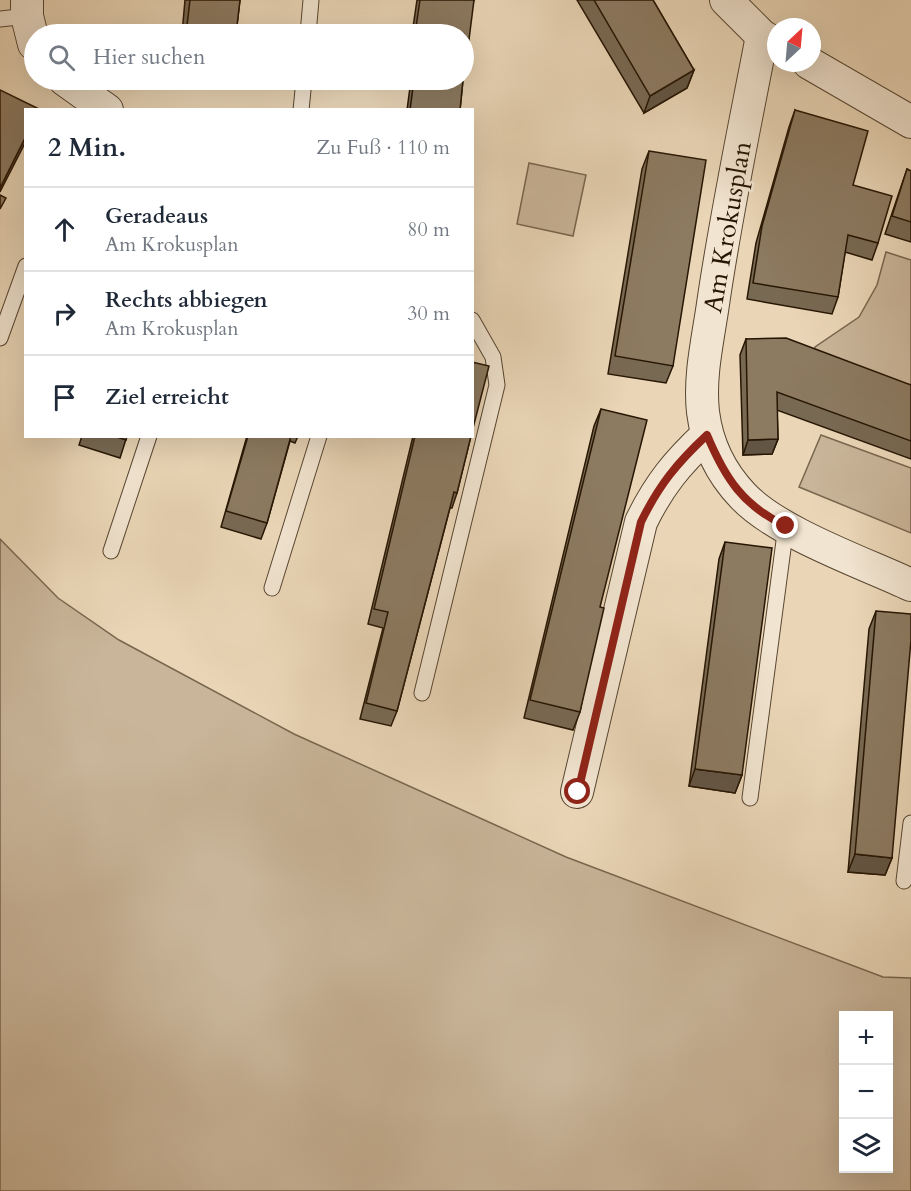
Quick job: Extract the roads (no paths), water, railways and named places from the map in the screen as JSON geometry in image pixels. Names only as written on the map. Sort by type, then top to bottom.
[{"type":"street","points":[[727,0],[767,38]]},
{"type":"street","name":"Am Krokusplan","points":[[767,49],[720,258],[703,374],[703,410],[707,435],[722,470],[744,497],[771,519],[911,585]]},
{"type":"street","points":[[821,70],[911,122]]},
{"type":"street","points":[[578,792],[641,522],[657,490],[677,463],[707,435]]},
{"type":"lane","points":[[309,24],[311,0]]},
{"type":"lane","points":[[301,108],[303,90]]},
{"type":"lane","points":[[0,338],[24,272]]},
{"type":"lane","points":[[422,693],[497,385],[493,357],[474,324]]},
{"type":"lane","points":[[111,551],[148,438]]},
{"type":"lane","points":[[272,588],[318,438]]},
{"type":"lane","points":[[750,798],[786,526]]},
{"type":"lane","points":[[904,881],[911,823]]}]
